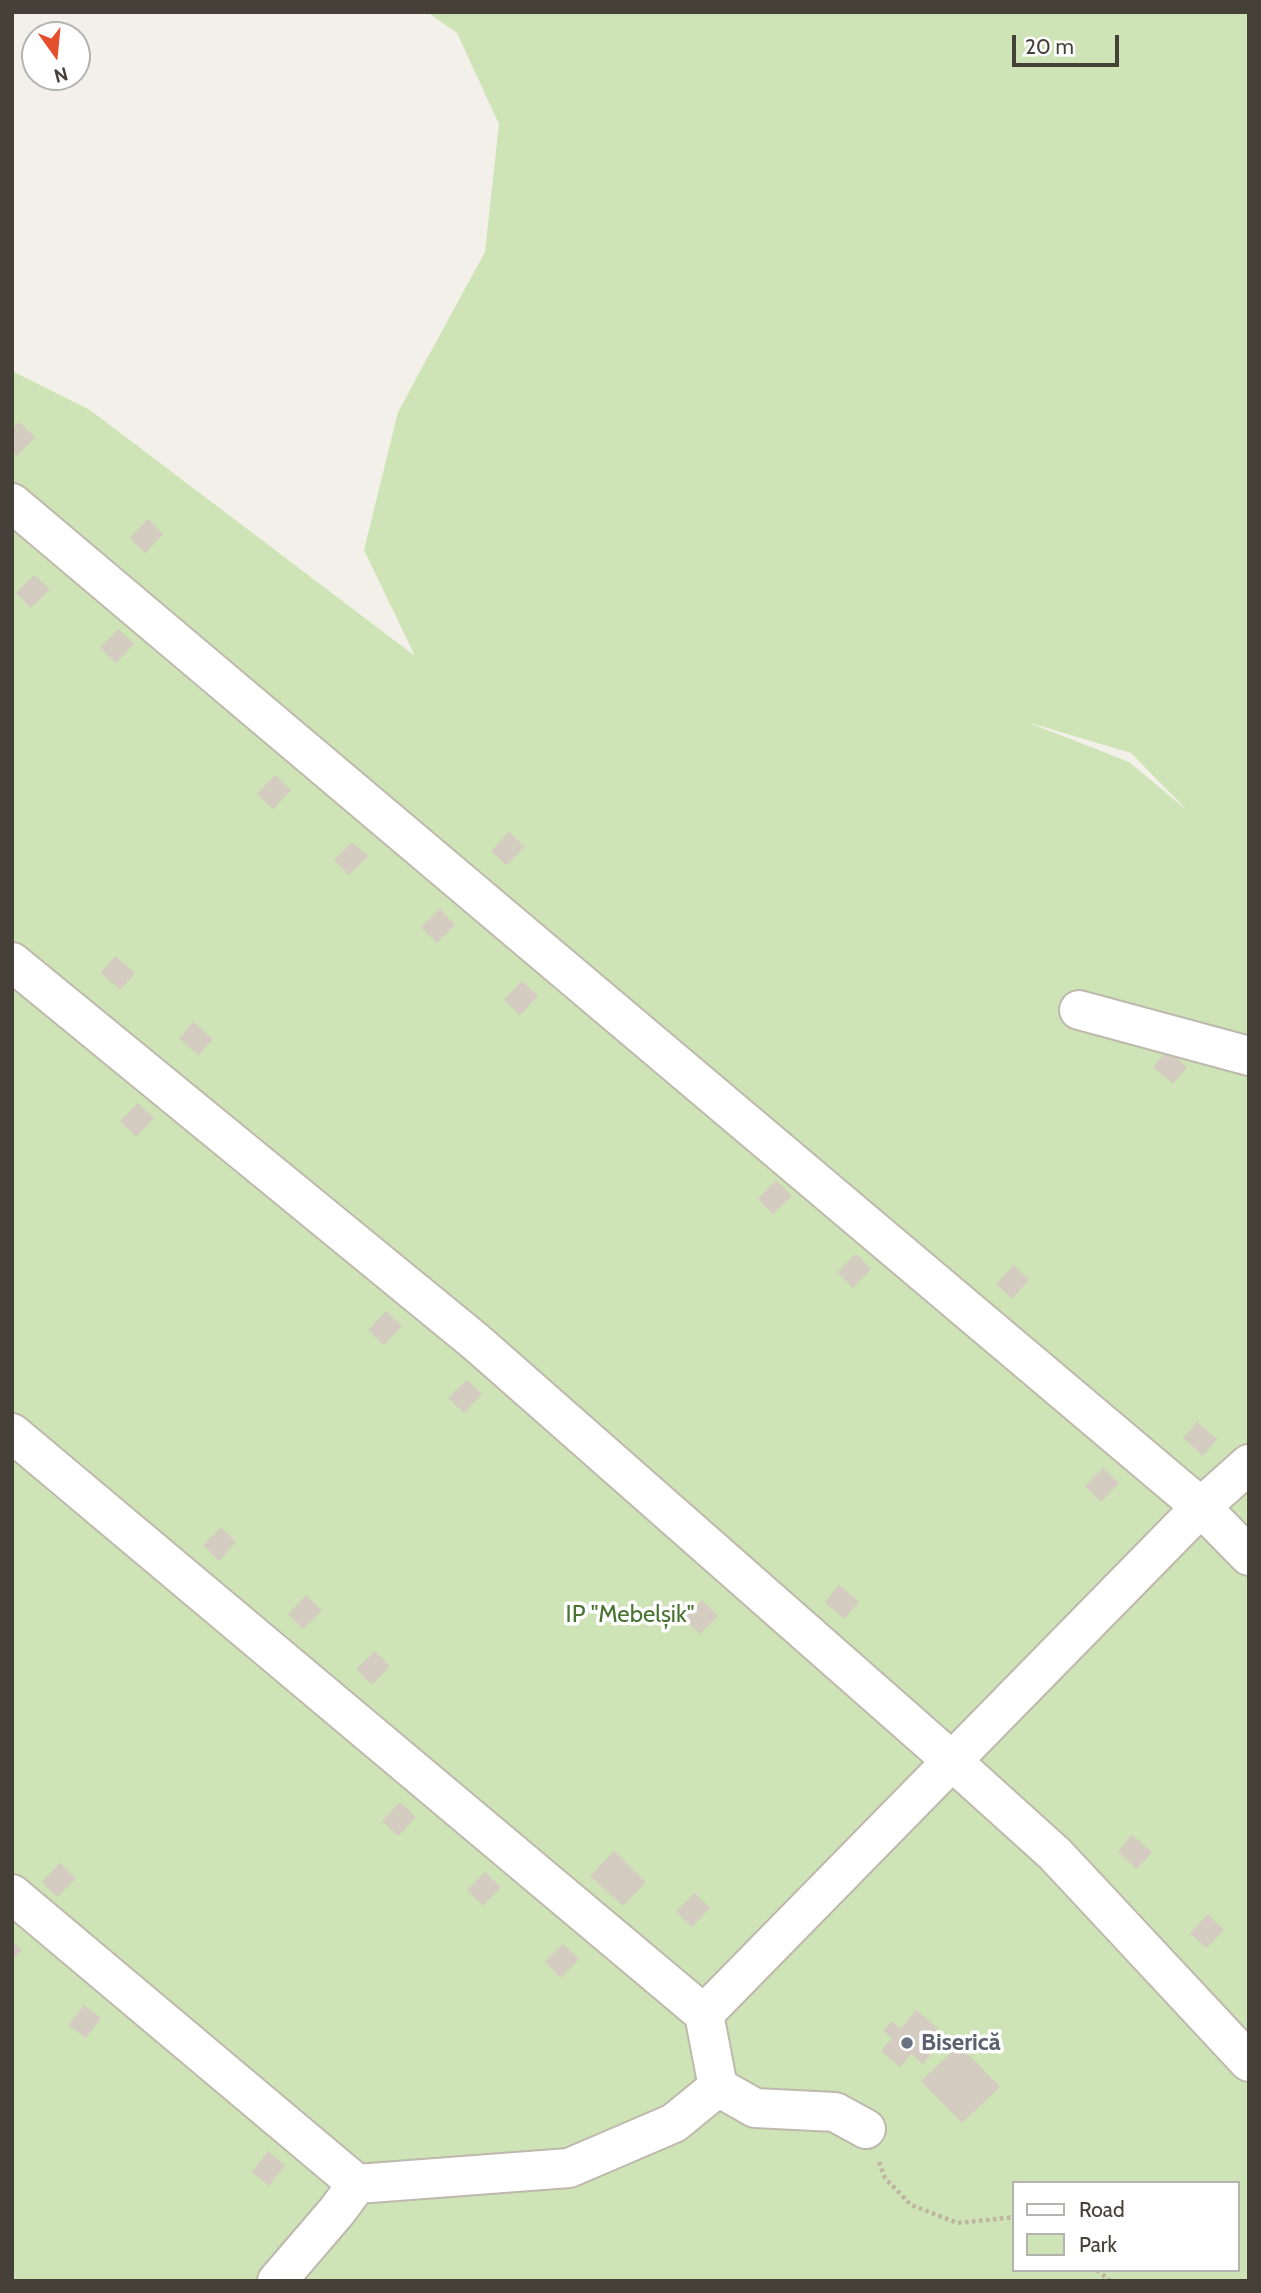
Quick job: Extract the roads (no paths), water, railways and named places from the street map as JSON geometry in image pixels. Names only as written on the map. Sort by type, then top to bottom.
[{"type":"street","points":[[12,503],[1201,1507],[1249,1556]]},
{"type":"street","points":[[12,962],[476,1342],[952,1761],[1055,1854],[1249,2062]]},
{"type":"street","points":[[1079,1010],[1249,1056]]},
{"type":"street","points":[[12,1433],[704,2014],[718,2087],[755,2108],[835,2112],[866,2129]]},
{"type":"street","points":[[704,2014],[1201,1507],[1249,1464]]},
{"type":"street","points":[[12,1894],[357,2184],[569,2168],[674,2123],[718,2087]]},
{"type":"street","points":[[277,2281],[357,2184]]},
{"type":"place","name":"Biserică","points":[[907,2043]]},
{"type":"park label","name":"IP \"Mebelșik\"","points":[[630,1615]]}]
